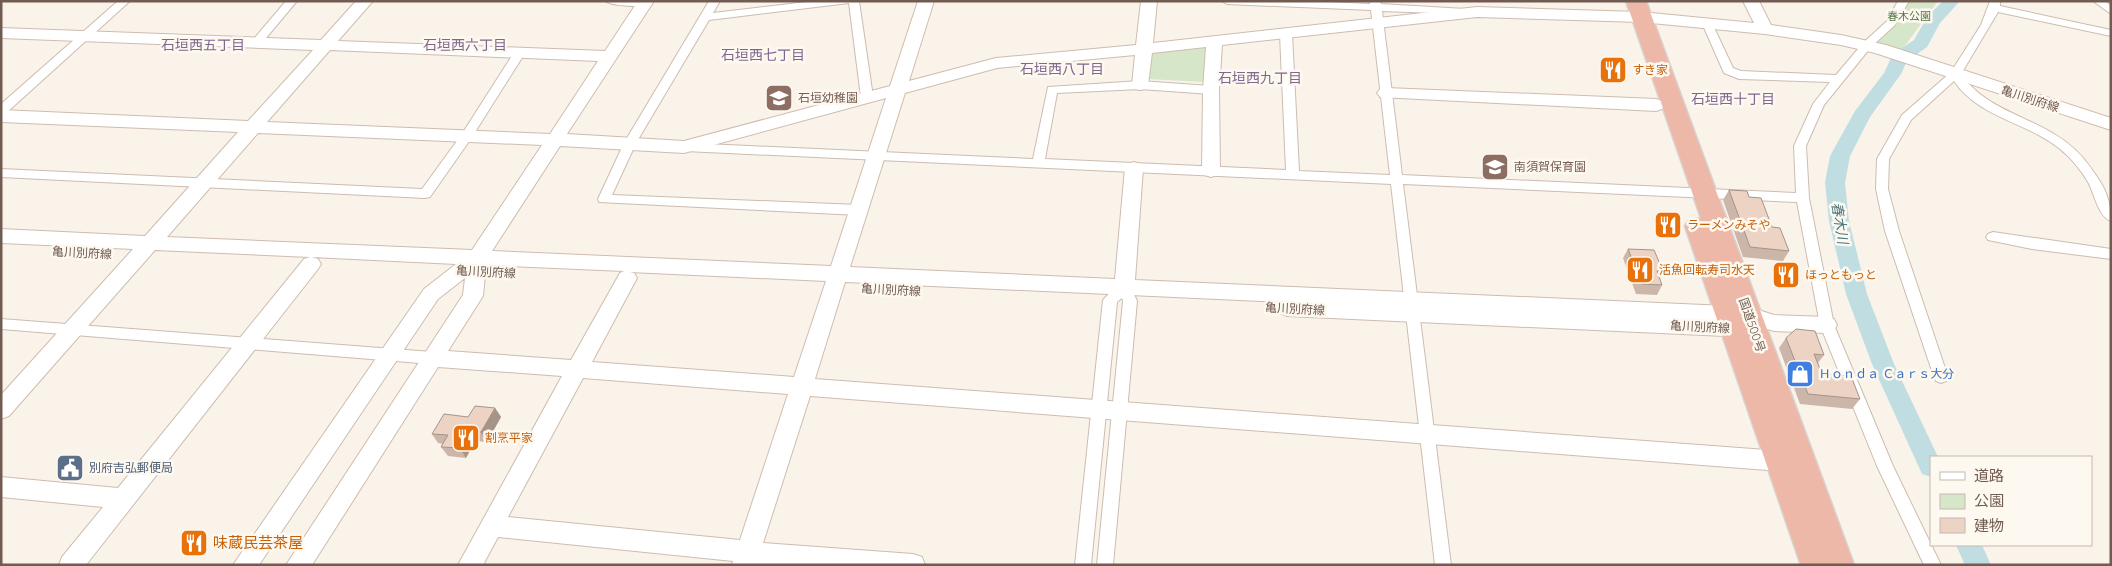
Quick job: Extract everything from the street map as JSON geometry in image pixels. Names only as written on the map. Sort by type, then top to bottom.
[{"type":"highway","name":"国道500号","points":[[1631,9],[1656,105],[1695,193],[1748,322],[1791,462],[1817,565]]},
{"type":"highway","name":"国道500号","points":[[1631,9],[1695,193]]},
{"type":"highway","name":"国道500号","points":[[1791,462],[1838,565]]},
{"type":"street","points":[[1,111],[125,1]]},
{"type":"street","points":[[258,42],[292,1]]},
{"type":"street","points":[[1,410],[365,1]]},
{"type":"street","points":[[610,1],[645,2]]},
{"type":"street","points":[[714,1],[630,143],[604,199],[859,210]]},
{"type":"street","points":[[705,17],[846,1]]},
{"type":"street","points":[[854,1],[867,97]]},
{"type":"street","points":[[746,558],[926,1]]},
{"type":"street","points":[[1140,85],[1150,1]]},
{"type":"street","points":[[1227,1],[1284,2],[1376,11],[1443,565]]},
{"type":"street","points":[[1751,1],[1765,29]]},
{"type":"street","points":[[1904,1],[1891,24],[1874,47],[1840,79],[1819,104],[1800,146],[1803,198],[1828,325],[1884,466],[1933,565]]},
{"type":"street","points":[[2098,1],[2111,11]]},
{"type":"street","points":[[245,565],[430,294],[471,267],[645,2]]},
{"type":"street","points":[[1941,377],[1892,231],[1882,189],[1883,159],[1906,118],[1952,73],[1995,5],[2111,33]]},
{"type":"street","name":"亀川別府線","points":[[1,116],[630,143],[684,147],[996,63],[1144,50],[1286,34],[1376,11],[1477,12],[1631,9],[1707,23],[1765,29],[1841,40],[1874,47],[2111,124]]},
{"type":"street","points":[[1707,23],[1728,70],[1739,75],[1840,79]]},
{"type":"street","points":[[1,33],[610,56]]},
{"type":"street","points":[[1286,34],[1292,175]]},
{"type":"street","points":[[1210,171],[1211,90],[1214,42]]},
{"type":"street","points":[[1,173],[424,194],[466,137],[519,53]]},
{"type":"street","points":[[1952,73],[1962,87],[1983,104],[2025,123],[2064,146],[2096,186],[2111,216]]},
{"type":"street","points":[[1038,163],[1052,90],[1140,85],[1211,90]]},
{"type":"street","points":[[1386,93],[1656,105]]},
{"type":"street","points":[[684,147],[1803,198]]},
{"type":"street","points":[[1083,565],[1110,410],[1134,168]]},
{"type":"street","points":[[2096,186],[2111,185]]},
{"type":"street","name":"亀川別府線","points":[[1,236],[311,264],[471,267],[836,281],[1122,296],[1828,325]]},
{"type":"street","points":[[1993,237],[2111,254]]},
{"type":"street","name":"亀川別府線","points":[[1,249],[144,249],[471,267],[627,278],[836,281]]},
{"type":"street","points":[[71,565],[311,264]]},
{"type":"street","points":[[298,565],[472,296],[471,267]]},
{"type":"street","points":[[470,565],[627,278]]},
{"type":"street","points":[[1,324],[1791,462]]},
{"type":"street","points":[[1105,565],[1110,410]]},
{"type":"street","points":[[1,487],[124,499]]},
{"type":"street","points":[[491,526],[746,558],[913,565]]},
{"type":"green space","name":"春木公園","points":[[1902,1],[1938,1],[1901,51],[1885,46],[1872,38],[1889,22]]},
{"type":"green space","points":[[1208,46],[1204,82],[1147,79],[1151,52]]},
{"type":"building","points":[[1729,190],[1747,191],[1749,197],[1761,198],[1772,227],[1780,228],[1789,251],[1750,247]]},
{"type":"building","points":[[1628,249],[1654,250],[1663,271],[1657,271],[1662,285],[1642,284]]},
{"type":"building","points":[[1796,329],[1815,331],[1824,355],[1814,354],[1822,374],[1851,376],[1860,399],[1808,394],[1786,338]]},
{"type":"building","points":[[475,406],[495,408],[481,432],[469,431],[460,448],[441,447],[448,435],[432,434],[444,414],[468,417]]},
{"type":"waterway","name":"春木川","points":[[1930,465],[1883,364],[1856,294],[1846,258],[1839,221],[1835,182],[1840,156],[1862,115],[1892,74],[1899,58],[1921,43],[1933,21],[1952,1]]},
{"type":"waterway","name":"春木川","points":[[1969,546],[1978,565]]},
{"type":"place","name":"すき家","points":[[1613,70]]},
{"type":"place","name":"石垣幼稚園","points":[[779,98]]},
{"type":"place","name":"南須賀保育園","points":[[1495,167]]},
{"type":"place","name":"ラーメンみそや","points":[[1668,225]]},
{"type":"place","name":"活魚回転寿司水天","points":[[1640,270]]},
{"type":"place","name":"ほっともっと","points":[[1786,275]]},
{"type":"place","name":"Ｈｏｎｄａ Ｃａｒｓ大分","points":[[1800,374]]},
{"type":"place","name":"割烹平家","points":[[466,438]]},
{"type":"place","name":"別府吉弘郵便局","points":[[70,468]]},
{"type":"place","name":"味蔵民芸茶屋","points":[[194,543]]},
{"type":"district","name":"石垣西五丁目","points":[[203,45]]},
{"type":"district","name":"石垣西六丁目","points":[[465,45]]},
{"type":"district","name":"石垣西七丁目","points":[[763,55]]},
{"type":"district","name":"石垣西八丁目","points":[[1062,69]]},
{"type":"district","name":"石垣西九丁目","points":[[1260,78]]},
{"type":"district","name":"石垣西十丁目","points":[[1733,99]]}]
